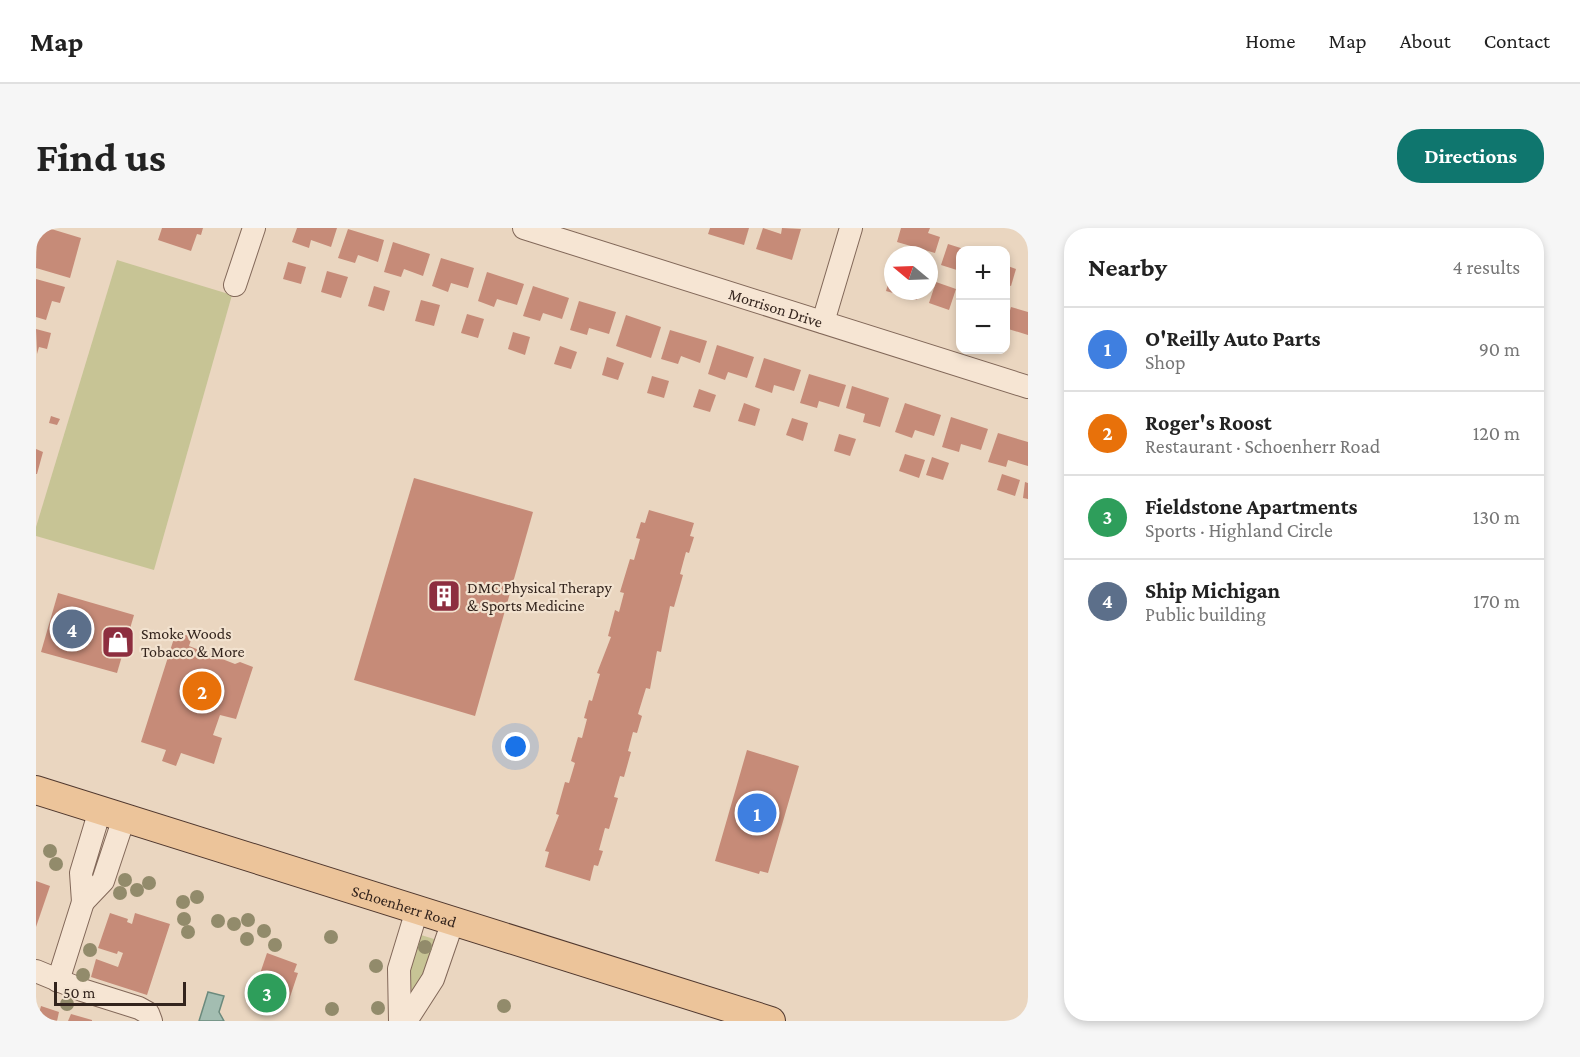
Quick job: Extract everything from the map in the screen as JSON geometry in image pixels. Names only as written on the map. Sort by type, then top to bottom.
[{"type":"main road","name":"Schoenherr Road","points":[[36,790],[771,1021]]},
{"type":"street","points":[[235,285],[254,228]]},
{"type":"street","name":"Morrison Drive","points":[[524,228],[1028,387]]},
{"type":"street","points":[[823,322],[851,228]]},
{"type":"street","points":[[58,981],[83,902],[81,873],[112,814]]},
{"type":"street","points":[[400,1021],[399,969],[417,910]]},
{"type":"street","points":[[406,1021],[433,979],[453,921]]},
{"type":"street","points":[[36,971],[58,981],[139,1008],[148,1013],[151,1021]]},
{"type":"shaded area","points":[[117,260],[232,295],[154,570],[36,536],[36,527]]},
{"type":"shaded area","points":[[421,935],[434,939],[434,955],[424,978],[409,997],[410,956],[412,948]]},
{"type":"shaded area","points":[[208,992],[224,996],[219,1012],[224,1021],[199,1021]]},
{"type":"building","points":[[37,228],[48,228],[81,238],[70,278],[36,268]]},
{"type":"building","points":[[162,228],[203,228],[201,235],[197,234],[191,251],[158,240]]},
{"type":"building","points":[[297,228],[337,228],[331,247],[311,240],[309,248],[292,242]]},
{"type":"building","points":[[710,228],[749,228],[744,245],[708,234]]},
{"type":"building","points":[[763,228],[781,234],[782,228],[801,229],[792,260],[756,249]]},
{"type":"building","points":[[901,228],[930,228],[928,233],[940,237],[937,246],[911,246],[897,242]]},
{"type":"building","points":[[348,229],[384,240],[378,262],[358,255],[355,263],[338,258]]},
{"type":"building","points":[[393,242],[430,254],[423,276],[404,269],[401,277],[384,272]]},
{"type":"building","points":[[948,244],[956,247],[956,270],[941,265]]},
{"type":"building","points":[[441,258],[474,268],[468,288],[451,283],[448,292],[432,286]]},
{"type":"building","points":[[288,262],[306,267],[301,284],[283,279]]},
{"type":"building","points":[[1010,267],[1016,269],[1010,286]]},
{"type":"building","points":[[327,271],[348,277],[341,298],[321,292]]},
{"type":"building","points":[[487,272],[524,284],[517,305],[497,299],[494,307],[478,301]]},
{"type":"building","points":[[36,279],[65,287],[60,303],[52,301],[46,320],[36,317]]},
{"type":"building","points":[[938,283],[956,289],[949,310],[929,303],[930,300],[938,300]]},
{"type":"building","points":[[374,286],[390,291],[384,311],[368,306]]},
{"type":"building","points":[[533,286],[569,298],[562,319],[543,313],[540,321],[523,316]]},
{"type":"building","points":[[421,300],[440,305],[434,326],[415,321]]},
{"type":"building","points":[[579,301],[616,312],[609,334],[589,328],[587,335],[570,330]]},
{"type":"building","points":[[1011,307],[1028,312],[1028,335],[1010,330]]},
{"type":"building","points":[[467,314],[484,319],[478,338],[461,333]]},
{"type":"building","points":[[626,315],[661,327],[651,358],[616,346]]},
{"type":"building","points":[[36,329],[51,333],[47,349],[39,347],[37,354]]},
{"type":"building","points":[[670,330],[707,341],[700,363],[681,356],[678,364],[661,359]]},
{"type":"building","points":[[513,332],[530,337],[525,355],[508,349]]},
{"type":"building","points":[[717,345],[754,357],[747,378],[728,372],[725,380],[708,374]]},
{"type":"building","points":[[560,346],[577,352],[571,369],[554,364]]},
{"type":"building","points":[[607,357],[624,363],[618,380],[602,375]]},
{"type":"building","points":[[764,358],[801,370],[794,391],[774,385],[772,393],[755,387]]},
{"type":"building","points":[[809,374],[846,385],[839,407],[819,401],[817,408],[800,403]]},
{"type":"building","points":[[652,376],[669,381],[664,398],[647,393]]},
{"type":"building","points":[[852,386],[889,398],[880,427],[863,422],[865,414],[846,408]]},
{"type":"building","points":[[699,389],[716,395],[710,412],[693,407]]},
{"type":"building","points":[[744,403],[760,409],[755,426],[738,421]]},
{"type":"building","points":[[905,403],[941,415],[934,436],[915,430],[912,438],[895,432]]},
{"type":"building","points":[[51,416],[60,419],[57,425],[49,423]]},
{"type":"building","points":[[951,417],[988,429],[981,450],[961,444],[959,452],[942,447]]},
{"type":"building","points":[[792,418],[808,423],[803,441],[786,435]]},
{"type":"building","points":[[998,433],[1028,442],[1028,466],[1008,460],[1006,467],[988,462]]},
{"type":"building","points":[[839,434],[856,439],[850,456],[834,451]]},
{"type":"building","points":[[36,449],[43,452],[37,474],[36,474]]},
{"type":"building","points":[[905,454],[925,460],[919,478],[899,471]]},
{"type":"building","points":[[932,457],[949,463],[943,480],[926,475]]},
{"type":"building","points":[[1002,474],[1020,480],[1015,496],[997,490]]},
{"type":"building","name":"DMC Physical Therapy & Sports Medicine","points":[[414,478],[533,512],[475,716],[354,680]]},
{"type":"building","points":[[1025,482],[1028,483],[1028,499],[1023,498]]},
{"type":"building","points":[[649,510],[694,523],[690,536],[694,537],[689,553],[686,552],[680,574],[683,575],[674,607],[670,606],[661,652],[657,651],[650,689],[646,688],[638,714],[642,716],[637,733],[633,732],[628,751],[631,752],[624,777],[620,776],[614,797],[618,798],[609,829],[605,828],[599,850],[603,851],[598,866],[594,865],[590,881],[545,867],[549,852],[545,851],[559,815],[556,814],[565,782],[569,783],[575,763],[571,761],[578,737],[582,738],[587,719],[584,718],[589,700],[592,701],[600,674],[597,673],[611,637],[608,636],[615,610],[619,612],[624,593],[620,592],[630,559],[634,560],[640,539],[636,538],[641,522],[645,523]]},
{"type":"building","points":[[58,593],[134,615],[117,673],[41,652]]},
{"type":"building","points":[[176,632],[192,637],[189,646],[235,664],[240,662],[253,667],[236,719],[220,715],[213,735],[222,738],[214,764],[181,753],[176,766],[162,761],[166,750],[141,742]]},
{"type":"building","points":[[747,750],[799,766],[768,873],[760,871],[759,874],[715,861]]},
{"type":"building","points":[[36,881],[50,886],[36,927]]},
{"type":"building","points":[[110,913],[128,919],[127,922],[132,924],[135,913],[170,924],[147,995],[91,977],[96,959],[118,967],[123,953],[118,951],[117,954],[98,948]]},
{"type":"building","points":[[267,953],[297,964],[294,972],[298,973],[289,1000],[278,996],[275,1005],[252,997]]},
{"type":"building","points":[[41,1006],[59,1012],[57,1021],[37,1021]]},
{"type":"building","points":[[71,1014],[92,1020],[92,1021],[68,1021]]},
{"type":"place","name":"DMC Physical Therapy & Sports Medicine","points":[[444,596]]},
{"type":"place","name":"Ship Michigan","points":[[72,629]]},
{"type":"place","name":"Smoke Woods Tobacco & More","points":[[118,642]]},
{"type":"place","name":"Roger's Roost","points":[[202,691]]},
{"type":"place","name":"O'Reilly Auto Parts","points":[[757,813]]},
{"type":"place","name":"Fieldstone Apartments","points":[[267,993]]}]
